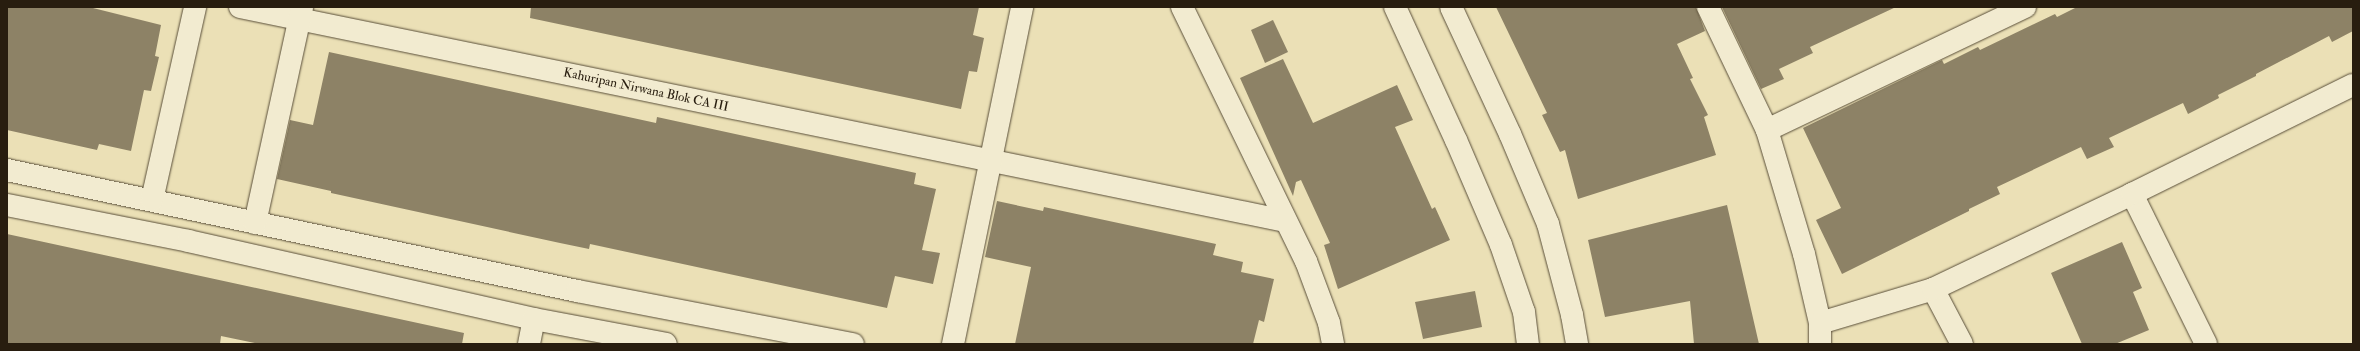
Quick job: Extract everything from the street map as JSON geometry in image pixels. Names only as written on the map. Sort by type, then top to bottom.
[{"type":"street","points":[[152,200],[195,7]]},
{"type":"street","name":"Kahuripan Nirwana Blok CA III","points":[[240,7],[301,13],[992,161],[1285,221]]},
{"type":"street","points":[[953,344],[992,161],[1022,7]]},
{"type":"street","points":[[1182,7],[1285,221],[1306,261],[1329,323],[1333,344]]},
{"type":"street","points":[[1395,7],[1456,140],[1501,245],[1524,312],[1528,344]]},
{"type":"street","points":[[1451,7],[1510,134],[1548,224],[1572,315],[1577,344]]},
{"type":"street","points":[[1708,7],[1767,130],[1804,254],[1820,334],[1933,289],[2132,194],[2353,85]]},
{"type":"street","points":[[1767,130],[2025,7]]},
{"type":"street","points":[[255,223],[301,13]]},
{"type":"street","points":[[7,170],[192,208],[255,223],[577,291],[853,344]]},
{"type":"street","points":[[2132,194],[2206,344]]},
{"type":"street","points":[[7,205],[188,241],[643,342],[666,344]]},
{"type":"street","points":[[188,241],[192,208]]},
{"type":"street","points":[[1933,289],[1962,344]]},
{"type":"street","points":[[528,344],[534,319]]},
{"type":"building","points":[[7,7],[89,7],[161,25],[155,56],[159,57],[151,91],[144,90],[131,151],[99,144],[97,150],[7,130]]},
{"type":"building","points":[[531,7],[979,7],[973,35],[984,38],[977,72],[969,71],[961,109],[530,18]]},
{"type":"building","points":[[1496,7],[1696,7],[1705,31],[1677,44],[1693,78],[1690,79],[1708,115],[1704,117],[1716,155],[1578,199],[1565,150],[1560,152],[1542,115],[1547,113]]},
{"type":"building","points":[[1722,7],[1896,7],[1810,47],[1813,53],[1779,69],[1784,79],[1761,89]]},
{"type":"building","points":[[2077,7],[2353,7],[2353,31],[2332,42],[2329,36],[2218,95],[2219,98],[2188,114],[2183,103],[2109,138],[2114,147],[2087,159],[2081,147],[1997,187],[2000,194],[1842,274],[1816,220],[1841,208],[1803,128],[1942,60],[1944,64],[1978,47],[1980,50],[2055,14],[2057,17]]},
{"type":"building","points":[[1273,20],[1288,52],[1265,63],[1251,30]]},
{"type":"building","points":[[329,52],[656,123],[657,117],[916,173],[914,184],[936,189],[922,250],[940,253],[933,284],[895,276],[887,308],[590,244],[589,249],[560,243],[331,193],[331,191],[277,179],[290,120],[313,125]]},
{"type":"building","points":[[1283,59],[1313,123],[1397,85],[1413,120],[1395,127],[1432,209],[1435,207],[1450,240],[1338,289],[1324,245],[1330,243],[1301,180],[1296,182],[1293,196],[1240,78]]},
{"type":"building","points":[[997,201],[1043,211],[1044,207],[1216,244],[1213,255],[1243,262],[1241,272],[1274,279],[1264,322],[1259,320],[1253,344],[1015,344],[1031,267],[985,257]]},
{"type":"building","points":[[1727,205],[1759,344],[1694,344],[1690,301],[1605,317],[1588,240]]},
{"type":"building","points":[[7,234],[464,333],[462,344],[260,344],[221,336],[220,344],[7,344]]},
{"type":"building","points":[[2122,242],[2142,288],[2133,292],[2149,330],[2115,344],[2082,344],[2051,273]]},
{"type":"building","points":[[1475,291],[1482,327],[1423,339],[1415,302]]}]
